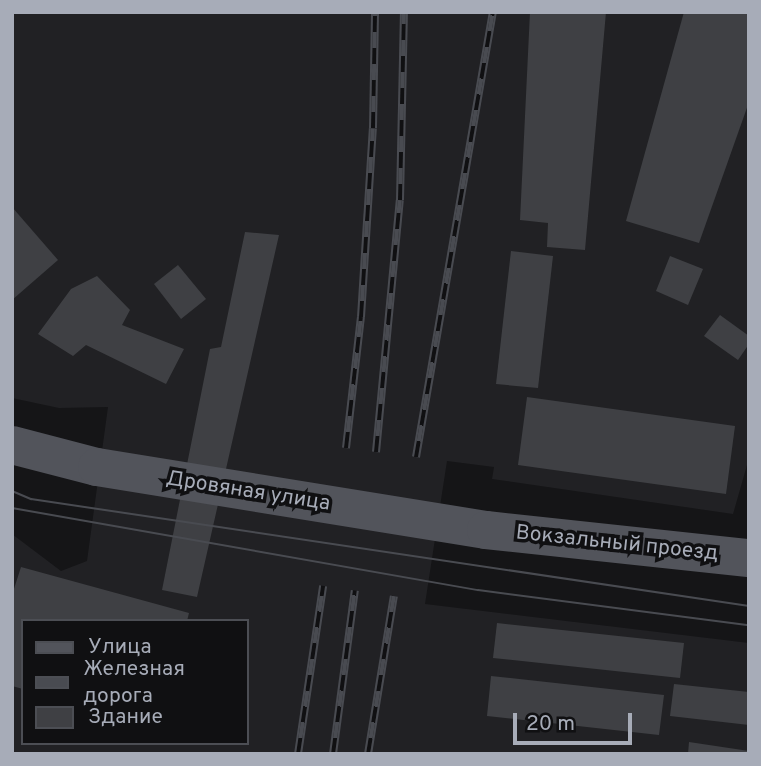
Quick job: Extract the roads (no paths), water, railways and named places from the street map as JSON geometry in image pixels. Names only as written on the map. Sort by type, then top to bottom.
[{"type":"main road","name":"Дровяная улица","points":[[12,445],[97,467],[486,530]]},
{"type":"main road","name":"Вокзальный проезд","points":[[486,530],[749,558]]},
{"type":"tram line","points":[[12,491],[31,499],[749,606]]},
{"type":"tram line","points":[[12,508],[478,590],[749,625]]},
{"type":"railway","points":[[346,448],[361,317],[373,128],[375,12]]},
{"type":"railway","points":[[376,452],[400,200],[404,12]]},
{"type":"railway","points":[[416,457],[493,12]]},
{"type":"railway","points":[[298,754],[323,586]]},
{"type":"railway","points":[[333,754],[355,590]]},
{"type":"railway","points":[[368,754],[394,596]]}]
